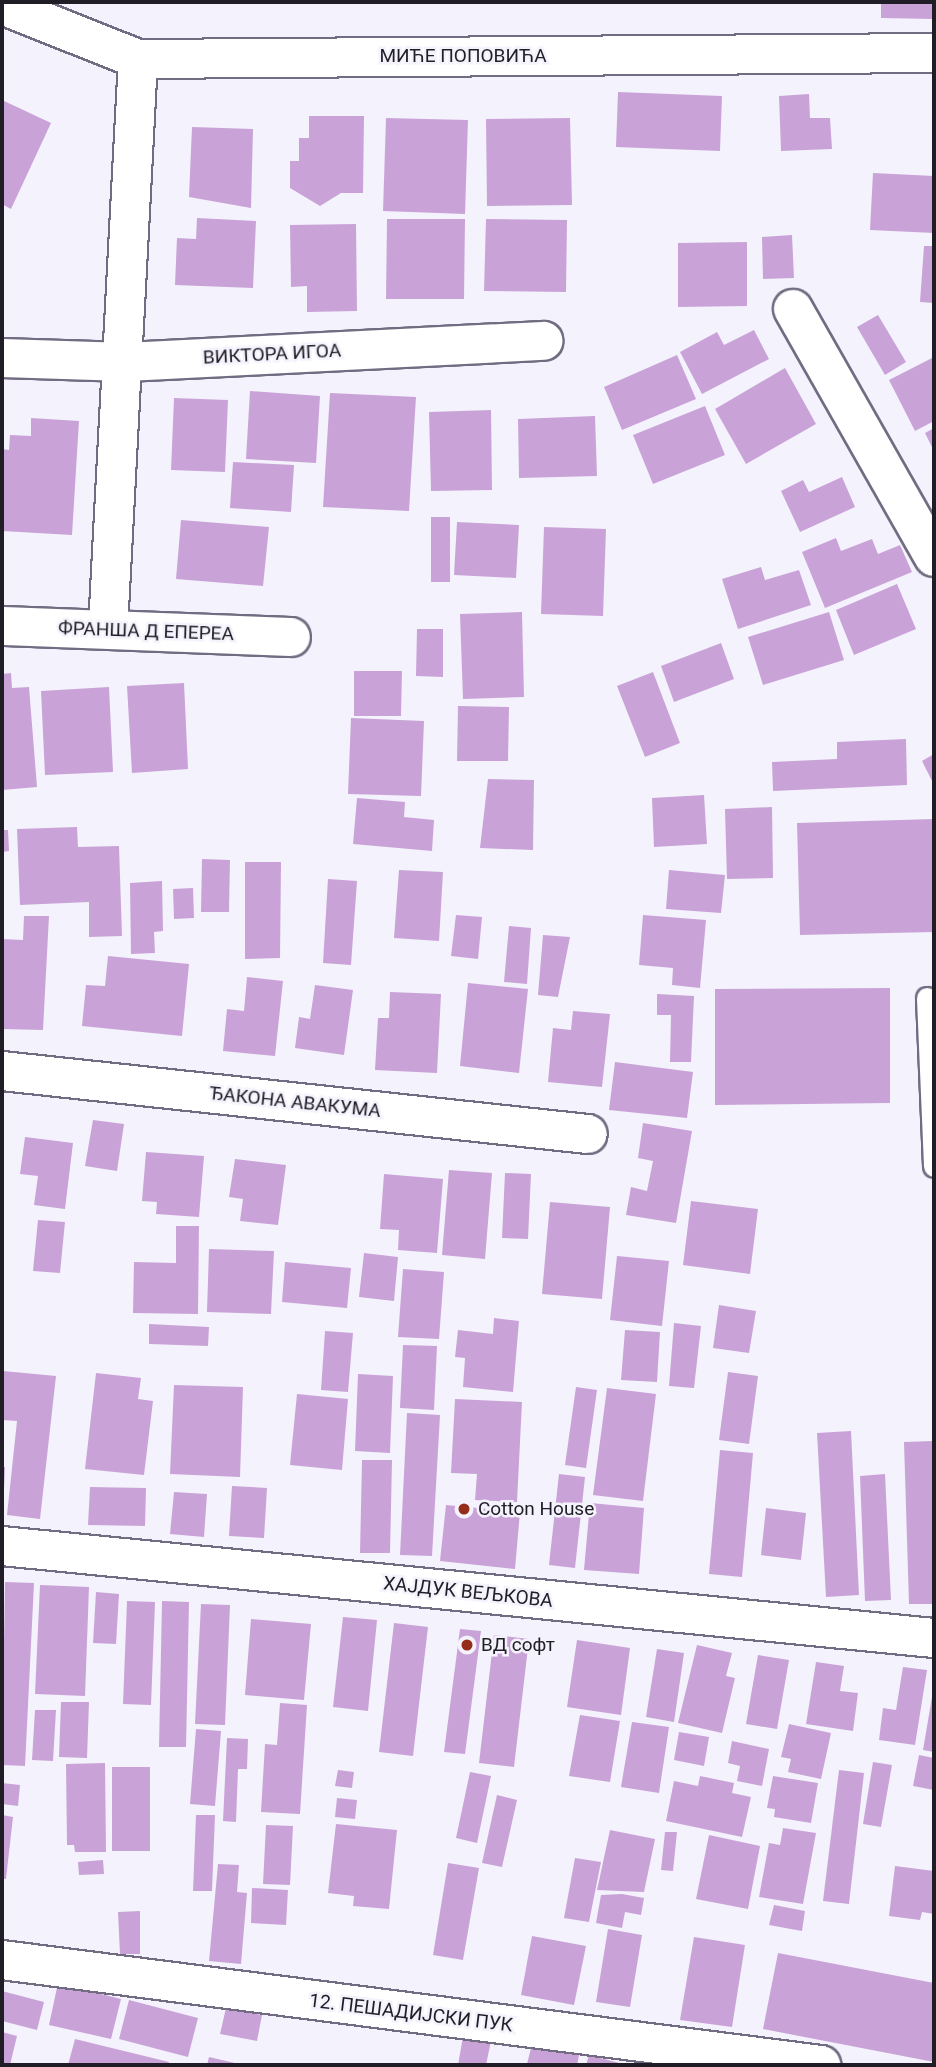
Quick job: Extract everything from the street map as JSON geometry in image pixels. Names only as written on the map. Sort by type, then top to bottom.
[{"type":"street","name":"МИЋЕ ПОПОВИЋА","points":[[2,5],[138,59],[934,53]]},
{"type":"street","points":[[108,628],[126,362],[138,59]]},
{"type":"street","points":[[793,309],[934,557]]},
{"type":"street","name":"ВИКТОРА ИГОА","points":[[2,358],[126,362],[543,341]]},
{"type":"street","name":"ФРАНША Д ЕПЕРЕА","points":[[2,626],[290,637]]},
{"type":"street","name":"ЂАКОНА АВАКУМА","points":[[2,1070],[588,1134]]},
{"type":"street","name":"ХАЈДУК ВЕЉКОВА","points":[[2,1546],[934,1638]]},
{"type":"street","name":"12. ПЕШАДИЈСКИ ПУК","points":[[2,1960],[821,2065]]},
{"type":"lane","points":[[927,998],[934,1166]]},
{"type":"building","points":[[881,2],[934,2],[934,19],[881,18]]},
{"type":"building","points":[[618,92],[722,96],[720,151],[616,147]]},
{"type":"building","points":[[809,94],[810,118],[830,118],[832,149],[781,151],[779,96]]},
{"type":"building","points":[[2,100],[51,123],[11,209],[2,204]]},
{"type":"building","points":[[309,116],[364,116],[363,193],[341,193],[320,206],[290,188],[290,161],[299,161],[299,138],[309,138]]},
{"type":"building","points":[[386,118],[468,120],[465,214],[383,211]]},
{"type":"building","points":[[570,118],[572,205],[487,206],[486,119]]},
{"type":"building","points":[[192,127],[253,129],[251,208],[189,197]]},
{"type":"building","points":[[873,173],[934,176],[934,233],[870,230]]},
{"type":"building","points":[[197,218],[256,221],[253,288],[175,285],[177,238],[196,239]]},
{"type":"building","points":[[387,219],[465,219],[464,299],[386,299]]},
{"type":"building","points":[[486,219],[567,220],[566,292],[484,291]]},
{"type":"building","points":[[356,224],[357,311],[307,312],[307,286],[291,287],[290,225]]},
{"type":"building","points":[[792,235],[794,278],[763,279],[762,237]]},
{"type":"building","points":[[747,242],[747,306],[678,307],[678,243]]},
{"type":"building","points":[[924,246],[934,246],[934,303],[920,302]]},
{"type":"building","points":[[878,315],[906,362],[885,375],[857,327]]},
{"type":"building","points":[[754,330],[769,359],[702,394],[680,352],[717,332],[724,345]]},
{"type":"building","points":[[677,355],[696,399],[622,430],[604,387]]},
{"type":"building","points":[[934,357],[934,421],[915,431],[889,380]]},
{"type":"building","points":[[785,368],[816,424],[746,464],[715,409]]},
{"type":"building","points":[[250,391],[320,396],[316,463],[246,459]]},
{"type":"building","points":[[330,393],[416,397],[409,511],[323,507]]},
{"type":"building","points":[[174,398],[228,400],[225,472],[171,470]]},
{"type":"building","points":[[705,406],[725,455],[653,484],[633,435]]},
{"type":"building","points":[[491,410],[492,490],[431,491],[429,412]]},
{"type":"building","points":[[595,416],[597,476],[519,478],[518,419]]},
{"type":"building","points":[[31,418],[79,421],[72,535],[2,531],[2,449],[9,450],[10,435],[31,436]]},
{"type":"building","points":[[934,428],[934,451],[925,433]]},
{"type":"building","points":[[233,462],[294,465],[291,512],[230,508]]},
{"type":"building","points":[[842,477],[855,507],[800,532],[781,491],[803,480],[809,492]]},
{"type":"building","points":[[431,517],[450,517],[450,582],[431,582]]},
{"type":"building","points":[[181,520],[269,527],[263,586],[176,579]]},
{"type":"building","points":[[457,522],[519,525],[516,578],[454,575]]},
{"type":"building","points":[[544,527],[606,529],[603,616],[541,614]]},
{"type":"building","points":[[836,538],[841,551],[872,539],[878,554],[900,545],[912,572],[825,608],[802,552]]},
{"type":"building","points":[[761,567],[765,580],[799,570],[811,605],[738,629],[722,579]]},
{"type":"building","points":[[897,584],[916,629],[854,655],[836,610]]},
{"type":"building","points":[[522,612],[524,697],[463,699],[460,614]]},
{"type":"building","points":[[829,612],[844,660],[763,685],[748,637]]},
{"type":"building","points":[[417,629],[443,629],[443,677],[416,676]]},
{"type":"building","points":[[721,643],[734,679],[674,702],[661,666]]},
{"type":"building","points":[[354,671],[402,671],[401,716],[354,716]]},
{"type":"building","points":[[653,672],[680,743],[645,757],[617,686]]},
{"type":"building","points":[[11,673],[12,688],[29,687],[37,787],[2,790],[2,674]]},
{"type":"building","points":[[184,683],[188,769],[132,773],[127,686]]},
{"type":"building","points":[[109,687],[113,772],[45,775],[41,691]]},
{"type":"building","points":[[458,706],[509,707],[508,761],[457,761]]},
{"type":"building","points":[[351,718],[424,721],[421,796],[348,794]]},
{"type":"building","points":[[906,739],[907,785],[773,791],[772,762],[837,759],[837,742]]},
{"type":"building","points":[[934,754],[934,785],[922,761]]},
{"type":"building","points":[[488,779],[534,780],[533,850],[480,848]]},
{"type":"building","points":[[704,795],[707,844],[654,847],[652,798]]},
{"type":"building","points":[[357,798],[405,802],[404,817],[434,820],[432,851],[353,844]]},
{"type":"building","points":[[772,807],[773,878],[727,879],[725,809]]},
{"type":"building","points":[[934,819],[934,932],[800,935],[797,823]]},
{"type":"building","points":[[77,827],[78,847],[119,846],[122,936],[89,937],[89,902],[20,905],[17,829]]},
{"type":"building","points":[[2,830],[8,830],[9,851],[2,852]]},
{"type":"building","points":[[202,859],[230,860],[229,912],[201,912]]},
{"type":"building","points":[[245,862],[281,862],[280,958],[245,959]]},
{"type":"building","points":[[399,870],[443,872],[439,941],[394,938]]},
{"type":"building","points":[[669,870],[725,875],[721,913],[666,909]]},
{"type":"building","points":[[328,879],[357,881],[351,965],[323,963]]},
{"type":"building","points":[[162,881],[163,931],[154,932],[155,953],[131,954],[130,883]]},
{"type":"building","points":[[193,888],[194,918],[174,919],[173,889]]},
{"type":"building","points":[[456,915],[482,917],[478,959],[451,956]]},
{"type":"building","points":[[643,915],[706,920],[700,988],[672,985],[673,968],[639,965]]},
{"type":"building","points":[[24,916],[49,916],[43,1030],[2,1029],[2,939],[23,940]]},
{"type":"building","points":[[509,926],[531,928],[527,984],[504,982]]},
{"type":"building","points":[[543,935],[570,937],[558,997],[538,995]]},
{"type":"building","points":[[108,956],[189,964],[182,1036],[82,1026],[86,985],[105,986]]},
{"type":"building","points":[[247,977],[283,981],[275,1056],[223,1051],[227,1009],[244,1011]]},
{"type":"building","points":[[468,983],[528,989],[519,1073],[460,1066]]},
{"type":"building","points":[[315,985],[353,990],[344,1055],[295,1048],[299,1017],[310,1019]]},
{"type":"building","points":[[890,988],[890,1103],[715,1105],[715,989]]},
{"type":"building","points":[[390,992],[441,994],[437,1073],[375,1070],[378,1018],[389,1018]]},
{"type":"building","points":[[657,994],[694,996],[691,1062],[670,1062],[671,1015],[657,1015]]},
{"type":"building","points":[[573,1011],[610,1014],[602,1087],[548,1082],[553,1028],[571,1030]]},
{"type":"building","points":[[615,1062],[693,1072],[687,1118],[609,1110]]},
{"type":"building","points":[[93,1120],[124,1124],[117,1171],[85,1166]]},
{"type":"building","points":[[643,1123],[692,1131],[676,1223],[626,1215],[631,1187],[647,1191],[653,1161],[638,1158]]},
{"type":"building","points":[[25,1137],[73,1143],[65,1209],[34,1205],[38,1176],[20,1174]]},
{"type":"building","points":[[146,1152],[204,1156],[199,1217],[156,1214],[157,1202],[142,1201]]},
{"type":"building","points":[[235,1159],[286,1165],[278,1225],[240,1221],[243,1199],[229,1197]]},
{"type":"building","points":[[449,1170],[492,1173],[485,1259],[442,1255]]},
{"type":"building","points":[[505,1173],[531,1174],[528,1239],[502,1238]]},
{"type":"building","points":[[384,1174],[443,1179],[437,1253],[398,1250],[399,1230],[380,1229]]},
{"type":"building","points":[[691,1201],[758,1209],[750,1274],[683,1265]]},
{"type":"building","points":[[550,1202],[610,1207],[602,1299],[542,1294]]},
{"type":"building","points":[[38,1220],[65,1222],[60,1273],[33,1271]]},
{"type":"building","points":[[176,1226],[199,1226],[198,1314],[133,1313],[134,1262],[176,1263]]},
{"type":"building","points":[[209,1249],[274,1251],[271,1314],[207,1312]]},
{"type":"building","points":[[364,1253],[398,1257],[394,1301],[359,1297]]},
{"type":"building","points":[[617,1256],[669,1261],[662,1326],[610,1320]]},
{"type":"building","points":[[285,1262],[351,1268],[347,1308],[282,1302]]},
{"type":"building","points":[[403,1269],[444,1272],[439,1339],[398,1337]]},
{"type":"building","points":[[719,1305],[756,1311],[749,1353],[713,1348]]},
{"type":"building","points":[[494,1318],[519,1321],[513,1392],[463,1387],[465,1358],[455,1357],[458,1330],[493,1334]]},
{"type":"building","points":[[674,1323],[701,1326],[694,1388],[669,1386]]},
{"type":"building","points":[[149,1324],[209,1327],[208,1346],[149,1344]]},
{"type":"building","points":[[625,1330],[660,1332],[657,1382],[621,1380]]},
{"type":"building","points":[[325,1331],[353,1333],[348,1392],[321,1390]]},
{"type":"building","points":[[403,1345],[437,1346],[434,1410],[400,1408]]},
{"type":"building","points":[[3,1371],[56,1376],[40,1519],[7,1515],[17,1421],[2,1420]]},
{"type":"building","points":[[728,1372],[758,1376],[749,1444],[719,1440]]},
{"type":"building","points":[[96,1373],[141,1378],[138,1399],[153,1401],[144,1475],[85,1469]]},
{"type":"building","points":[[358,1374],[393,1376],[390,1453],[355,1451]]},
{"type":"building","points":[[174,1385],[243,1387],[240,1477],[170,1474]]},
{"type":"building","points":[[576,1387],[597,1390],[586,1468],[565,1465]]},
{"type":"building","points":[[607,1388],[656,1394],[643,1501],[593,1495]]},
{"type":"building","points":[[297,1394],[348,1399],[342,1470],[290,1465]]},
{"type":"building","points":[[455,1399],[522,1402],[517,1502],[475,1500],[477,1474],[451,1473]]},
{"type":"building","points":[[407,1413],[440,1415],[432,1556],[400,1555]]},
{"type":"building","points":[[851,1431],[859,1595],[826,1597],[817,1433]]},
{"type":"building","points":[[933,1441],[934,1604],[909,1604],[904,1442]]},
{"type":"building","points":[[720,1450],[753,1453],[742,1577],[709,1574]]},
{"type":"building","points":[[362,1460],[392,1460],[390,1553],[360,1553]]},
{"type":"building","points":[[2,1467],[5,1467],[4,1490],[2,1490]]},
{"type":"building","points":[[559,1474],[585,1477],[575,1568],[549,1565]]},
{"type":"building","points":[[885,1474],[891,1600],[865,1601],[860,1476]]},
{"type":"building","points":[[232,1486],[267,1488],[264,1538],[229,1536]]},
{"type":"building","points":[[90,1487],[146,1488],[145,1526],[88,1525]]},
{"type":"building","points":[[174,1492],[207,1494],[204,1537],[170,1534]]},
{"type":"building","points":[[590,1503],[644,1508],[639,1574],[584,1570]]},
{"type":"building","points":[[446,1505],[520,1512],[515,1569],[440,1561]]},
{"type":"building","points":[[766,1508],[806,1513],[801,1560],[761,1555]]},
{"type":"building","points":[[5,1582],[34,1583],[25,1766],[2,1765]]},
{"type":"building","points":[[40,1585],[89,1587],[85,1696],[35,1694]]},
{"type":"building","points":[[96,1592],[119,1594],[116,1644],[93,1643]]},
{"type":"building","points":[[127,1601],[155,1602],[151,1705],[123,1704]]},
{"type":"building","points":[[162,1601],[189,1602],[186,1747],[159,1747]]},
{"type":"building","points":[[201,1604],[230,1605],[225,1725],[195,1724]]},
{"type":"building","points":[[343,1617],[377,1620],[368,1711],[333,1707]]},
{"type":"building","points":[[251,1619],[311,1624],[304,1700],[245,1695]]},
{"type":"building","points":[[394,1623],[428,1627],[413,1756],[379,1752]]},
{"type":"building","points":[[460,1629],[481,1631],[465,1754],[444,1752]]},
{"type":"building","points":[[494,1635],[529,1639],[514,1767],[479,1763]]},
{"type":"building","points":[[577,1640],[630,1648],[621,1715],[567,1707]]},
{"type":"building","points":[[697,1645],[732,1653],[726,1676],[735,1678],[722,1733],[678,1723]]},
{"type":"building","points":[[657,1649],[684,1653],[674,1722],[646,1717]]},
{"type":"building","points":[[758,1655],[789,1660],[777,1729],[746,1724]]},
{"type":"building","points":[[816,1662],[844,1666],[840,1691],[858,1693],[853,1731],[806,1724]]},
{"type":"building","points":[[903,1667],[927,1670],[915,1745],[879,1740],[883,1708],[896,1710]]},
{"type":"building","points":[[934,1691],[934,1752],[923,1750]]},
{"type":"building","points":[[61,1702],[89,1702],[87,1758],[59,1757]]},
{"type":"building","points":[[280,1703],[307,1705],[300,1814],[261,1812],[265,1744],[277,1745]]},
{"type":"building","points":[[35,1710],[56,1710],[53,1761],[32,1760]]},
{"type":"building","points":[[580,1715],[620,1721],[610,1782],[569,1776]]},
{"type":"building","points":[[632,1722],[669,1727],[659,1793],[621,1787]]},
{"type":"building","points":[[789,1724],[831,1733],[821,1779],[788,1772],[791,1759],[781,1757]]},
{"type":"building","points":[[196,1729],[221,1731],[215,1806],[190,1804]]},
{"type":"building","points":[[679,1732],[709,1737],[704,1766],[674,1760]]},
{"type":"building","points":[[227,1738],[248,1739],[247,1769],[238,1769],[236,1822],[223,1821]]},
{"type":"building","points":[[732,1741],[769,1749],[762,1786],[737,1781],[740,1766],[728,1763]]},
{"type":"building","points":[[919,1755],[934,1758],[934,1790],[913,1786]]},
{"type":"building","points":[[873,1762],[892,1765],[881,1827],[863,1824]]},
{"type":"building","points":[[105,1763],[106,1852],[75,1852],[74,1845],[67,1845],[66,1764]]},
{"type":"building","points":[[112,1767],[150,1767],[150,1851],[112,1851]]},
{"type":"building","points":[[338,1770],[354,1772],[352,1788],[335,1786]]},
{"type":"building","points":[[839,1770],[864,1773],[849,1904],[823,1901]]},
{"type":"building","points":[[470,1772],[491,1776],[477,1843],[456,1838]]},
{"type":"building","points":[[700,1776],[734,1783],[732,1793],[751,1797],[742,1837],[666,1821],[674,1781],[698,1786]]},
{"type":"building","points":[[773,1776],[818,1783],[811,1823],[774,1817],[775,1809],[767,1808]]},
{"type":"building","points":[[2,1783],[20,1785],[18,1806],[2,1804]]},
{"type":"building","points":[[497,1795],[517,1800],[502,1867],[482,1863]]},
{"type":"building","points":[[337,1798],[357,1800],[355,1819],[335,1817]]},
{"type":"building","points":[[2,1815],[13,1817],[6,1879],[2,1879]]},
{"type":"building","points":[[196,1815],[215,1815],[212,1891],[193,1891]]},
{"type":"building","points":[[336,1824],[397,1830],[389,1909],[353,1906],[354,1896],[328,1893]]},
{"type":"building","points":[[266,1825],[293,1826],[290,1885],[263,1884]]},
{"type":"building","points":[[783,1828],[816,1833],[803,1904],[759,1897],[769,1843],[780,1845]]},
{"type":"building","points":[[610,1830],[655,1839],[644,1892],[597,1890]]},
{"type":"building","points":[[665,1832],[677,1832],[673,1871],[661,1870]]},
{"type":"building","points":[[709,1835],[760,1846],[748,1909],[696,1899]]},
{"type":"building","points":[[575,1858],[601,1862],[589,1922],[564,1918]]},
{"type":"building","points":[[103,1860],[104,1874],[79,1875],[78,1862]]},
{"type":"building","points":[[448,1863],[479,1868],[463,1960],[433,1955]]},
{"type":"building","points":[[218,1864],[239,1865],[237,1892],[247,1893],[241,1964],[209,1961]]},
{"type":"building","points":[[895,1866],[934,1871],[934,1914],[922,1912],[920,1920],[889,1916]]},
{"type":"building","points":[[252,1888],[288,1890],[286,1925],[251,1923]]},
{"type":"building","points":[[622,1894],[644,1898],[641,1915],[625,1912],[622,1928],[596,1923],[601,1895]]},
{"type":"building","points":[[774,1905],[805,1911],[802,1931],[769,1925]]},
{"type":"building","points":[[140,1911],[140,1954],[120,1954],[118,1912]]},
{"type":"building","points":[[608,1929],[642,1935],[630,2007],[596,2002]]},
{"type":"building","points":[[532,1936],[586,1946],[574,2005],[521,1995]]},
{"type":"building","points":[[694,1937],[745,1945],[732,2027],[680,2020]]},
{"type":"building","points":[[778,1953],[934,1983],[934,2062],[763,2029]]},
{"type":"building","points":[[58,1983],[121,1999],[111,2039],[49,2025]]},
{"type":"building","points":[[2,1991],[44,2002],[37,2030],[2,2021]]},
{"type":"building","points":[[129,2000],[198,2018],[188,2057],[119,2039]]},
{"type":"building","points":[[226,2008],[262,2015],[257,2041],[220,2034]]},
{"type":"building","points":[[464,2031],[492,2036],[486,2065],[458,2065]]},
{"type":"building","points":[[2,2032],[17,2036],[10,2065],[2,2065]]},
{"type":"building","points":[[75,2039],[169,2062],[168,2065],[68,2065]]},
{"type":"building","points":[[533,2040],[580,2051],[577,2065],[527,2064]]},
{"type":"building","points":[[589,2055],[623,2064],[623,2065],[586,2065]]},
{"type":"building","points":[[209,2057],[239,2064],[239,2065],[207,2065]]},
{"type":"place","name":"Cotton House","points":[[464,1509]]},
{"type":"place","name":"ВД софт","points":[[467,1645]]}]
